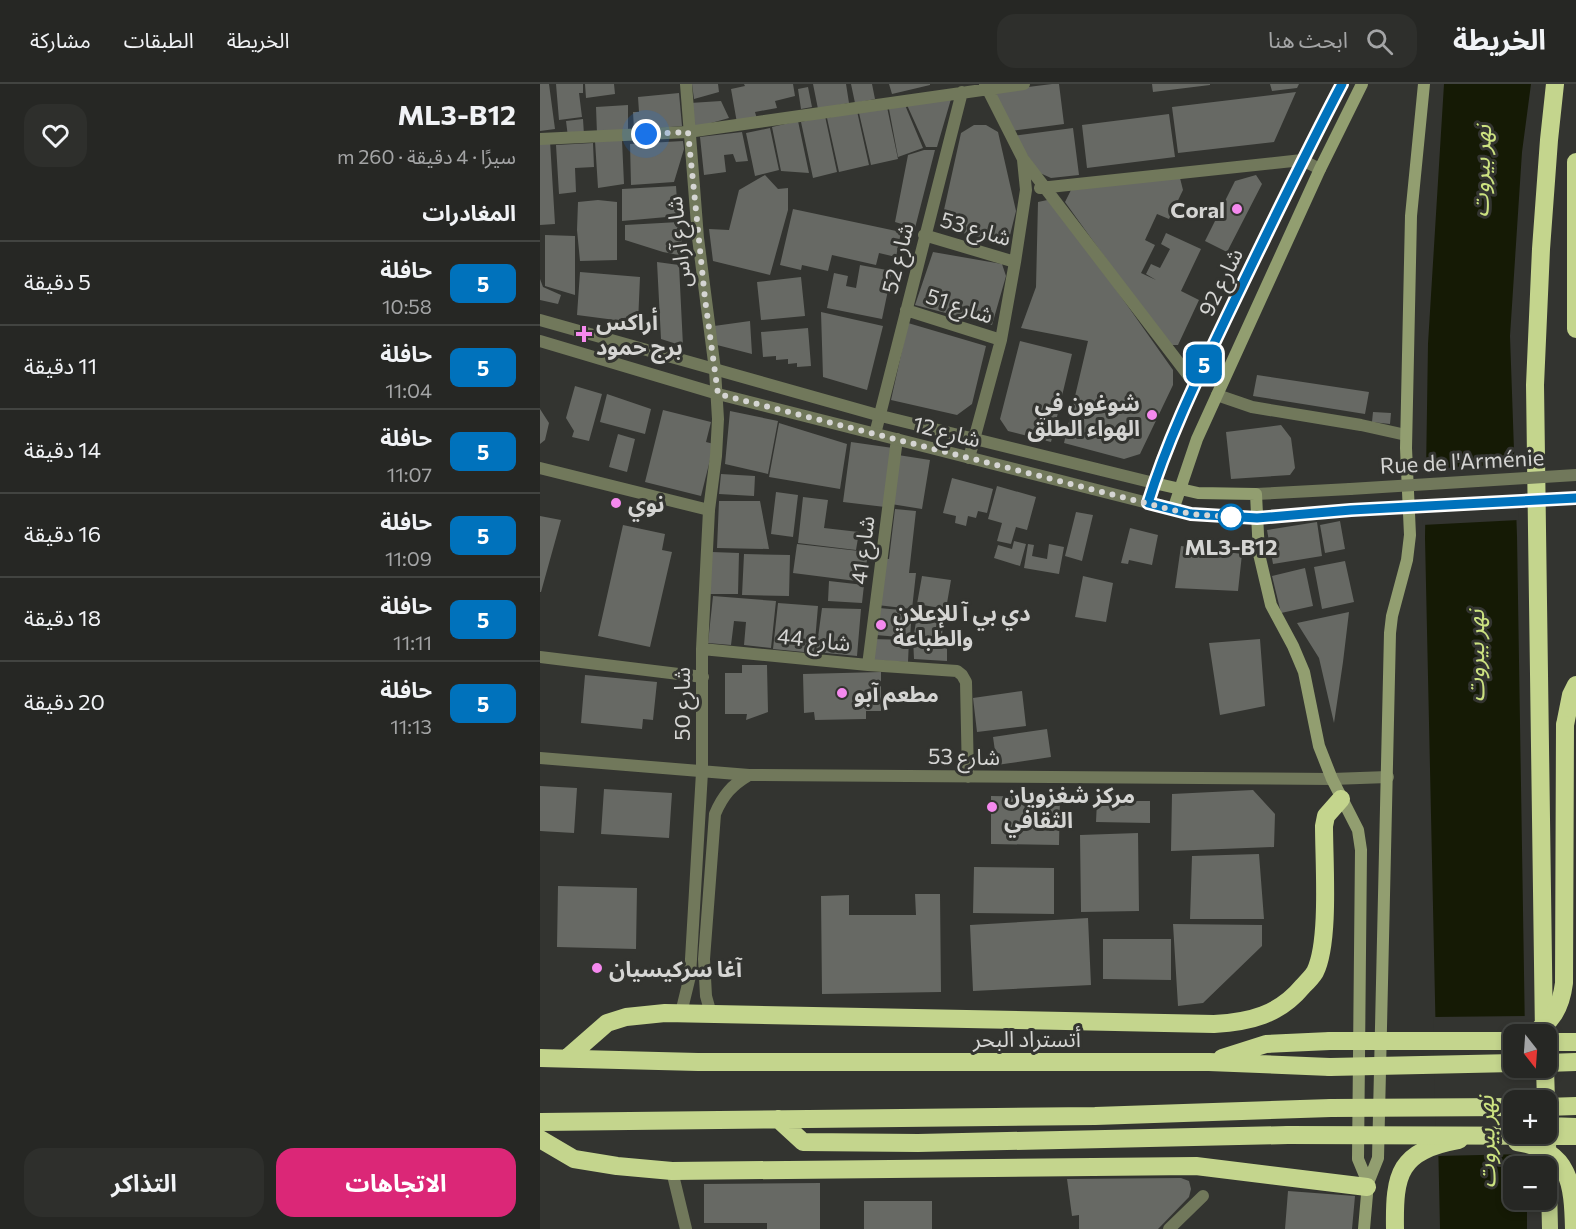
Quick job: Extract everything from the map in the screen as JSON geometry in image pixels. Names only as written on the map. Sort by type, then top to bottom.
[{"type":"highway","points":[[1544,1024],[1535,385],[1541,249],[1555,84]]},
{"type":"highway","points":[[1576,162],[1576,329]]},
{"type":"highway","points":[[1546,1024],[1554,1016],[1563,994],[1564,983],[1565,725],[1571,695],[1576,685]]},
{"type":"highway","points":[[567,1058],[608,1023],[633,1016],[681,1013],[1214,1024],[1238,1022],[1264,1015],[1293,999],[1314,973],[1324,936],[1324,826],[1326,816],[1341,799]]},
{"type":"highway","points":[[1209,1062],[1266,1044],[1330,1041],[1503,1041]]},
{"type":"highway","points":[[1557,1042],[1576,1042]]},
{"type":"highway","name":"أتستراد البحر","points":[[540,1058],[698,1062],[1209,1062],[1330,1067],[1503,1063]]},
{"type":"highway","points":[[1557,1063],[1576,1062]]},
{"type":"highway","points":[[1557,1107],[1576,1106]]},
{"type":"highway","points":[[540,1122],[1095,1116],[1331,1108],[1503,1107]]},
{"type":"highway","points":[[778,1119],[802,1142],[930,1143],[1288,1135],[1576,1136]]},
{"type":"highway","points":[[1557,1126],[1576,1127]]},
{"type":"highway","points":[[1395,1229],[1395,1196],[1398,1179],[1408,1162],[1421,1150],[1438,1144],[1485,1137],[1527,1144],[1547,1153],[1565,1169],[1571,1186],[1574,1229]]},
{"type":"highway","points":[[540,1139],[574,1159],[672,1171],[1196,1166],[1368,1185]]},
{"type":"highway","points":[[1548,1144],[1550,1229]]},
{"type":"main road","name":"شارع 92","points":[[1148,503],[1195,384],[1302,160],[1342,84]]},
{"type":"main road","points":[[1364,1229],[1368,1185],[1378,1158],[1390,633],[1392,616],[1407,560],[1410,535],[1406,435],[1411,216],[1424,84]]},
{"type":"main road","name":"شارع 92","points":[[1173,510],[1197,439],[1357,86]]},
{"type":"main road","name":"شارع 12","points":[[1154,483],[1198,493],[1256,494]]},
{"type":"main road","points":[[1256,494],[1259,554],[1271,605],[1304,672],[1319,746],[1341,799],[1358,830],[1361,850],[1358,1159],[1368,1185]]},
{"type":"main road","name":"شارع 12","points":[[1148,503],[1191,514],[1257,518]]},
{"type":"street","name":"شارع آراس","points":[[686,84],[688,132],[704,289],[718,394]]},
{"type":"street","points":[[540,139],[688,132],[962,92],[986,86],[1024,84]]},
{"type":"street","points":[[986,86],[1023,159],[1195,384]]},
{"type":"street","name":"شارع 52","points":[[875,434],[962,92]]},
{"type":"street","points":[[969,458],[1001,340],[1026,190],[1023,159]]},
{"type":"street","points":[[1026,190],[1302,160],[1320,169]]},
{"type":"street","name":"شارع 53","points":[[924,235],[1015,262]]},
{"type":"street","name":"شارع 51","points":[[906,310],[1001,340]]},
{"type":"street","name":"شارع 12","points":[[540,320],[881,416],[1154,483]]},
{"type":"street","name":"شارع 12","points":[[540,341],[718,394],[1148,503]]},
{"type":"street","name":"شارع 50","points":[[681,1013],[686,1001],[690,976],[702,772],[702,650],[709,510],[716,456],[718,394]]},
{"type":"street","points":[[1217,394],[1252,408],[1331,420],[1406,435]]},
{"type":"street","name":"شارع 41","points":[[868,665],[897,439]]},
{"type":"street","points":[[540,468],[709,510]]},
{"type":"street","name":"Rue de l'Arménie","points":[[1350,489],[1576,475]]},
{"type":"street","name":"شارع 12","points":[[1256,494],[1350,489]]},
{"type":"street","name":"Rue de l'Arménie","points":[[1351,510],[1576,498]]},
{"type":"street","name":"شارع 12","points":[[1257,518],[1351,510]]},
{"type":"street","name":"شارع 44","points":[[702,650],[957,671],[966,682],[968,777]]},
{"type":"street","points":[[540,657],[703,677]]},
{"type":"street","name":"شارع 53","points":[[540,758],[749,775],[1332,779],[1388,777]]},
{"type":"street","points":[[711,1014],[704,977],[715,814],[722,797],[734,784],[749,775]]},
{"type":"street","points":[[695,872],[710,872]]},
{"type":"street","points":[[672,1171],[686,1229]]},
{"type":"street","points":[[1169,1229],[1203,1196]]},
{"type":"water","name":"نهر بيروت","points":[[1444,84],[1531,84],[1522,152],[1510,336],[1517,536],[1525,1024],[1503,1024],[1503,1078],[1514,1078],[1514,1090],[1503,1090],[1503,1144],[1526,1144],[1527,1156],[1503,1156],[1503,1210],[1527,1210],[1527,1229],[1440,1229],[1425,538],[1428,344]]},
{"type":"pier","points":[[1517,464],[1519,520],[1422,525],[1423,469]]},
{"type":"pier","points":[[1528,1016],[1528,1024],[1503,1024],[1503,1078],[1529,1078],[1529,1090],[1503,1090],[1503,1144],[1530,1144],[1530,1154],[1436,1156],[1433,1017]]},
{"type":"building","points":[[540,84],[549,84],[555,129],[540,131]]},
{"type":"building","points":[[556,84],[583,84],[583,93],[579,93],[582,117],[559,120]]},
{"type":"building","points":[[585,84],[614,84],[615,94],[586,98]]},
{"type":"building","points":[[692,84],[718,84],[719,92],[694,99]]},
{"type":"building","points":[[744,84],[793,84],[795,96],[775,101],[777,108],[755,112],[757,119],[737,123],[731,89],[745,86]]},
{"type":"building","points":[[813,84],[846,84],[849,103],[818,109]]},
{"type":"building","points":[[851,84],[872,84],[875,99],[855,103]]},
{"type":"building","points":[[889,84],[930,84],[930,85],[892,94]]},
{"type":"building","points":[[1059,84],[1064,124],[1011,131],[995,91]]},
{"type":"building","points":[[1152,84],[1210,84],[1210,85],[1153,92]]},
{"type":"building","points":[[1270,84],[1299,84],[1297,88],[1272,91]]},
{"type":"building","points":[[808,87],[812,107],[801,109],[798,89]]},
{"type":"building","points":[[1296,92],[1274,142],[1178,153],[1172,107]]},
{"type":"building","points":[[679,93],[682,126],[634,130],[633,112],[639,112],[638,97]]},
{"type":"building","points":[[951,99],[937,147],[926,147],[907,105]]},
{"type":"building","points":[[721,101],[729,118],[693,128],[690,103]]},
{"type":"building","points":[[628,105],[628,133],[597,134],[596,107]]},
{"type":"building","points":[[905,105],[923,148],[898,157],[889,109]]},
{"type":"building","points":[[887,107],[898,159],[871,165],[859,113]]},
{"type":"building","points":[[857,111],[869,165],[839,172],[827,118]]},
{"type":"building","points":[[1169,114],[1175,157],[1087,168],[1082,125]]},
{"type":"building","points":[[825,116],[837,172],[813,178],[801,122]]},
{"type":"building","points":[[583,119],[584,135],[568,137],[566,121]]},
{"type":"building","points":[[798,121],[809,173],[781,171],[772,127]]},
{"type":"building","points":[[974,125],[986,125],[998,132],[1016,211],[1008,243],[940,228],[961,133]]},
{"type":"building","points":[[770,128],[779,170],[755,176],[746,133]]},
{"type":"building","points":[[1073,128],[1079,175],[1051,178],[1040,173],[1013,136]]},
{"type":"building","points":[[742,132],[748,161],[736,162],[733,154],[724,155],[726,172],[704,175],[700,137]]},
{"type":"building","points":[[622,140],[624,184],[598,188],[595,141]]},
{"type":"building","points":[[540,141],[550,141],[555,224],[540,225]]},
{"type":"building","points":[[683,141],[684,149],[674,182],[631,185],[630,144]]},
{"type":"building","points":[[593,143],[594,167],[575,168],[576,192],[559,194],[556,145]]},
{"type":"building","points":[[924,150],[935,150],[915,228],[895,222],[908,155]]},
{"type":"building","points":[[765,175],[778,189],[788,188],[788,210],[770,275],[713,261],[709,229],[729,230],[739,190]]},
{"type":"building","points":[[1256,175],[1262,184],[1227,252],[1205,241],[1235,181]]},
{"type":"building","points":[[1180,178],[1183,190],[1169,219],[1157,214],[1145,240],[1155,245],[1141,273],[1156,280],[1146,274],[1151,264],[1160,268],[1170,249],[1161,244],[1166,233],[1201,249],[1181,291],[1199,300],[1178,345],[1168,345],[1065,202],[1072,188]]},
{"type":"building","points":[[676,186],[678,216],[622,221],[622,189]]},
{"type":"building","points":[[1052,199],[1173,370],[1173,385],[1140,454],[1124,459],[1064,443],[1088,341],[1021,328],[1036,287],[1038,202]]},
{"type":"building","points":[[598,200],[617,202],[617,260],[580,261],[577,230],[578,202]]},
{"type":"building","points":[[793,209],[901,232],[896,257],[879,253],[876,265],[832,255],[828,271],[802,265],[801,270],[780,265]]},
{"type":"building","points":[[679,222],[684,256],[625,240],[625,225]]},
{"type":"building","points":[[545,235],[575,236],[575,295],[545,286]]},
{"type":"building","points":[[933,252],[1002,264],[1006,276],[992,325],[915,305]]},
{"type":"building","points":[[657,262],[679,265],[683,346],[661,339]]},
{"type":"building","points":[[860,265],[892,271],[882,319],[827,308],[834,273],[848,276],[846,286],[856,288]]},
{"type":"building","points":[[580,272],[640,277],[638,323],[577,315]]},
{"type":"building","points":[[801,277],[805,316],[761,320],[757,282]]},
{"type":"building","points":[[540,279],[543,287],[561,295],[558,304],[540,300]]},
{"type":"building","points":[[821,312],[883,326],[867,390],[823,377]]},
{"type":"building","points":[[750,321],[752,354],[717,345],[714,326]]},
{"type":"building","points":[[908,323],[986,346],[972,404],[957,415],[891,400]]},
{"type":"building","points":[[808,328],[811,366],[797,367],[797,363],[788,364],[788,359],[776,360],[776,356],[763,357],[761,332]]},
{"type":"building","points":[[1020,341],[1072,354],[1051,442],[1008,431],[1000,419]]},
{"type":"building","points":[[1257,375],[1369,392],[1365,414],[1253,396]]},
{"type":"building","points":[[575,386],[602,394],[589,441],[572,437],[574,431],[566,418]]},
{"type":"building","points":[[607,394],[651,409],[645,434],[600,422]]},
{"type":"building","points":[[540,409],[549,423],[545,440],[540,444]]},
{"type":"building","points":[[663,410],[711,422],[706,442],[714,444],[701,496],[645,482]]},
{"type":"building","points":[[730,411],[778,421],[768,474],[725,464]]},
{"type":"building","points":[[1373,412],[1391,413],[1390,424],[1372,422]]},
{"type":"building","points":[[779,423],[847,444],[840,489],[769,477]]},
{"type":"building","points":[[1281,425],[1291,438],[1295,468],[1290,475],[1231,479],[1226,432]]},
{"type":"building","points":[[618,434],[635,439],[627,472],[609,467]]},
{"type":"building","points":[[851,442],[893,448],[885,507],[843,502]]},
{"type":"building","points":[[898,455],[930,460],[922,509],[891,504]]},
{"type":"building","points":[[721,474],[755,476],[754,496],[719,494]]},
{"type":"building","points":[[952,478],[993,489],[987,513],[978,511],[976,518],[968,516],[966,526],[955,523],[956,516],[943,513]]},
{"type":"building","points":[[997,486],[1036,497],[1027,530],[1016,527],[1011,544],[997,541],[1002,523],[988,519]]},
{"type":"building","points":[[776,492],[798,495],[793,537],[771,534]]},
{"type":"building","points":[[803,497],[828,500],[824,528],[859,532],[856,550],[798,543]]},
{"type":"building","points":[[719,501],[760,501],[769,549],[717,548]]},
{"type":"building","points":[[895,509],[916,511],[909,573],[916,573],[912,609],[877,605],[882,558],[889,559]]},
{"type":"building","points":[[1076,512],[1093,515],[1082,561],[1065,556]]},
{"type":"building","points":[[540,516],[561,520],[541,592],[540,592]]},
{"type":"building","points":[[1340,521],[1345,549],[1325,553],[1320,525]]},
{"type":"building","points":[[1317,522],[1322,556],[1273,564],[1267,530]]},
{"type":"building","points":[[623,525],[665,534],[662,550],[672,552],[650,647],[598,636]]},
{"type":"building","points":[[1130,528],[1158,535],[1152,565],[1129,560],[1128,564],[1121,563]]},
{"type":"building","points":[[1014,541],[1026,544],[1020,566],[994,558],[998,545],[1012,549]]},
{"type":"building","points":[[797,544],[868,552],[864,582],[793,573]]},
{"type":"building","points":[[1028,544],[1034,545],[1032,556],[1047,559],[1049,544],[1064,547],[1059,574],[1024,568]]},
{"type":"building","points":[[1181,546],[1242,554],[1238,591],[1175,588]]},
{"type":"building","points":[[712,552],[739,553],[738,594],[710,594]]},
{"type":"building","points":[[744,554],[790,555],[789,596],[742,595]]},
{"type":"building","points":[[1345,561],[1354,602],[1322,609],[1314,567]]},
{"type":"building","points":[[1305,568],[1313,606],[1281,613],[1272,576]]},
{"type":"building","points":[[922,576],[951,580],[946,609],[917,604]]},
{"type":"building","points":[[1083,576],[1113,583],[1106,622],[1075,617]]},
{"type":"building","points":[[829,581],[864,585],[862,603],[828,601]]},
{"type":"building","points":[[713,596],[776,601],[771,648],[744,645],[746,622],[734,621],[731,645],[708,643]]},
{"type":"building","points":[[778,603],[818,606],[814,653],[773,649]]},
{"type":"building","points":[[822,608],[861,609],[857,656],[816,652]]},
{"type":"building","points":[[879,608],[912,611],[910,638],[876,635]]},
{"type":"building","points":[[918,609],[946,614],[944,623],[940,626],[943,626],[942,635],[938,634],[937,638],[914,634]]},
{"type":"building","points":[[1349,612],[1334,723],[1319,658],[1297,623]]},
{"type":"building","points":[[913,638],[947,640],[947,661],[914,659]]},
{"type":"building","points":[[872,639],[909,640],[908,662],[871,660]]},
{"type":"building","points":[[1260,639],[1265,706],[1220,715],[1209,643]]},
{"type":"building","points":[[742,665],[767,665],[768,712],[746,720],[747,714],[725,714],[725,673],[742,673]]},
{"type":"building","name":"مطعم آبو","points":[[881,672],[881,711],[866,711],[866,719],[815,720],[814,712],[804,713],[803,674]]},
{"type":"building","points":[[585,675],[657,682],[653,720],[643,719],[642,729],[581,723]]},
{"type":"building","points":[[1022,691],[1026,726],[977,732],[973,698]]},
{"type":"building","points":[[1047,729],[1051,757],[997,765],[993,737]]},
{"type":"building","points":[[540,786],[577,788],[574,833],[540,831]]},
{"type":"building","points":[[604,789],[672,793],[669,838],[601,834]]},
{"type":"building","points":[[1253,790],[1275,814],[1274,847],[1171,851],[1172,794]]},
{"type":"building","points":[[991,796],[1060,797],[1059,845],[991,844]]},
{"type":"building","points":[[1097,801],[1150,801],[1150,823],[1096,822]]},
{"type":"building","points":[[1138,833],[1139,911],[1081,912],[1080,835]]},
{"type":"building","points":[[1259,854],[1264,919],[1190,919],[1192,856]]},
{"type":"building","points":[[974,867],[1054,868],[1054,914],[973,913]]},
{"type":"building","points":[[558,886],[637,888],[636,949],[557,947]]},
{"type":"building","points":[[915,894],[940,894],[941,992],[822,994],[821,896],[849,895],[849,915],[916,915]]},
{"type":"building","points":[[1088,918],[1091,985],[973,991],[970,925]]},
{"type":"building","points":[[1173,924],[1262,925],[1262,946],[1203,1003],[1178,1006]]},
{"type":"building","points":[[1103,939],[1171,939],[1171,980],[1103,979]]},
{"type":"building","points":[[1181,1178],[1189,1181],[1191,1189],[1189,1197],[1158,1229],[1079,1229],[1079,1215],[1072,1216],[1067,1179]]},
{"type":"building","points":[[820,1183],[820,1229],[767,1229],[767,1223],[704,1223],[704,1184]]},
{"type":"building","points":[[1288,1191],[1355,1196],[1352,1229],[1285,1229]]},
{"type":"building","points":[[864,1201],[932,1201],[932,1229],[864,1229]]},
{"type":"bus line","name":"5","points":[[1342,84],[1302,160],[1195,384],[1148,503],[1191,514],[1257,518],[1351,510],[1576,498]]},
{"type":"place","name":"Coral","points":[[1237,209]]},
{"type":"place","name":"أراكس برج حمود","points":[[584,334]]},
{"type":"place","name":"شوغون في الهواء الطلق","points":[[1152,415]]},
{"type":"place","name":"نوي","points":[[616,503]]},
{"type":"place","name":"ML3-B12","points":[[1231,517]]},
{"type":"place","name":"دي بي آ للإعلان والطباعة","points":[[881,625]]},
{"type":"place","name":"مطعم آبو","points":[[842,693]]},
{"type":"place","name":"مركز شغزويان الثقافي","points":[[992,807]]},
{"type":"place","name":"آغا سركيسيان","points":[[597,968]]},
{"type":"route","points":[[646,134],[688,132],[698,238],[718,394],[1173,510],[1191,514],[1231,517]]}]
